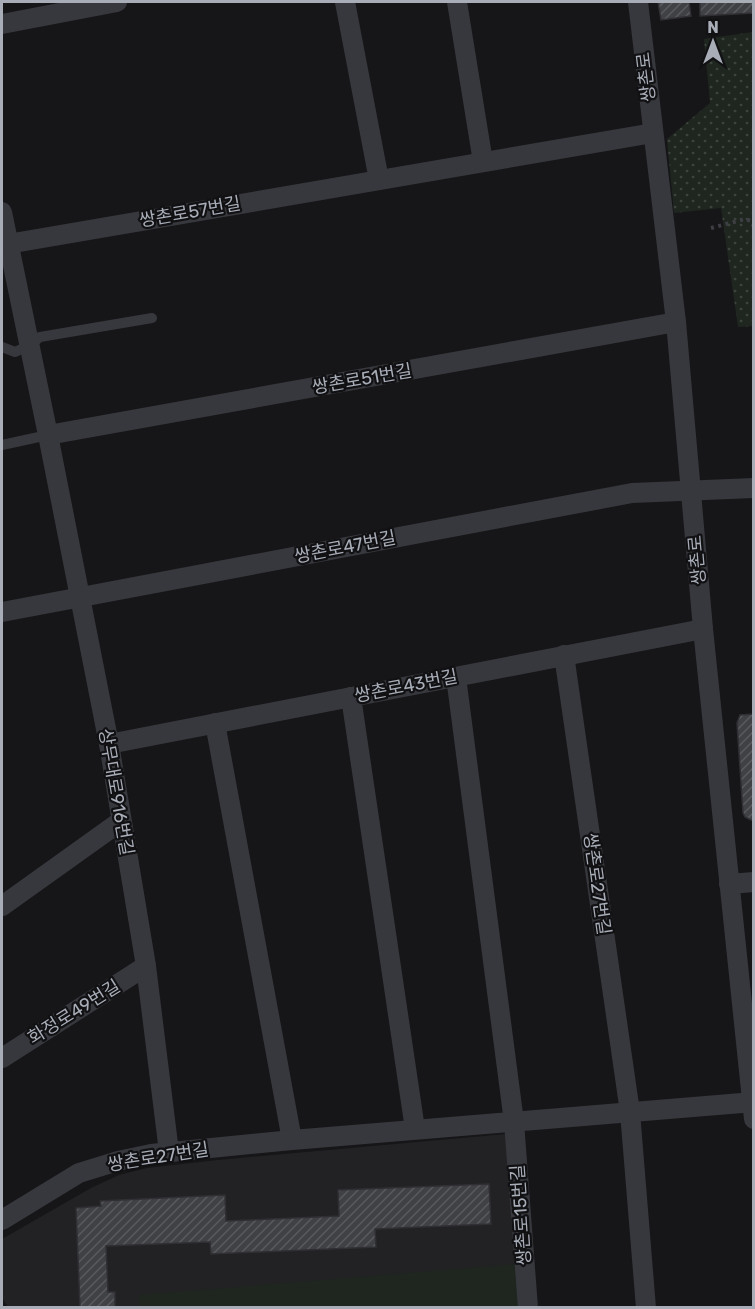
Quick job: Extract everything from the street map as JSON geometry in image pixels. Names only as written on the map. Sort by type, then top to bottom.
[{"type":"street","points":[[2,24],[117,2]]},
{"type":"street","points":[[345,2],[379,180]]},
{"type":"street","points":[[457,2],[483,162]]},
{"type":"street","name":"쌍촌로","points":[[638,2],[676,322],[703,629],[753,1108]]},
{"type":"street","name":"쌍촌로57번길","points":[[5,244],[653,133]]},
{"type":"street","name":"상무대로916번길","points":[[2,212],[5,244],[30,345],[109,744],[146,966],[169,1152]]},
{"type":"street","name":"쌍촌로51번길","points":[[48,435],[676,322]]},
{"type":"street","name":"쌍촌로47번길","points":[[2,612],[632,493],[753,488]]},
{"type":"street","name":"쌍촌로43번길","points":[[109,744],[703,629]]},
{"type":"street","name":"쌍촌로27번길","points":[[564,655],[630,1112],[646,1308]]},
{"type":"street","points":[[456,677],[514,1122]]},
{"type":"street","points":[[351,697],[415,1129]]},
{"type":"street","points":[[215,723],[292,1140]]},
{"type":"street","points":[[2,906],[121,821]]},
{"type":"street","points":[[729,884],[753,882]]},
{"type":"street","name":"화정로49번길","points":[[2,1058],[146,966]]},
{"type":"street","name":"쌍촌로27번길","points":[[2,1220],[79,1173],[118,1161],[169,1152],[630,1112],[753,1108]]},
{"type":"street","name":"쌍촌로15번길","points":[[514,1122],[528,1308]]},
{"type":"lane","points":[[2,347],[15,352],[40,337],[152,318]]},
{"type":"lane","points":[[2,445],[48,435]]},
{"type":"path","points":[[711,228],[745,219],[750,221],[753,227]]},
{"type":"shaded area","points":[[753,32],[753,326],[738,327],[721,208],[674,213],[667,139],[710,103],[704,39]]},
{"type":"shaded area","points":[[506,1134],[520,1307],[8,1307],[2,1298],[2,1239],[91,1188],[119,1175],[147,1168],[218,1160]]},
{"type":"shaded area","points":[[517,1264],[520,1307],[140,1308],[139,1295]]},
{"type":"building","points":[[658,2],[689,2],[691,16],[661,20]]},
{"type":"building","points":[[700,2],[754,2],[754,13],[700,16]]},
{"type":"building","points":[[754,714],[754,820],[751,820],[743,813],[737,723],[740,715]]},
{"type":"building","points":[[489,1184],[491,1224],[375,1229],[376,1247],[211,1254],[210,1242],[106,1246],[108,1292],[115,1292],[115,1308],[80,1308],[76,1208],[101,1206],[100,1201],[225,1195],[226,1221],[339,1216],[338,1190]]}]
